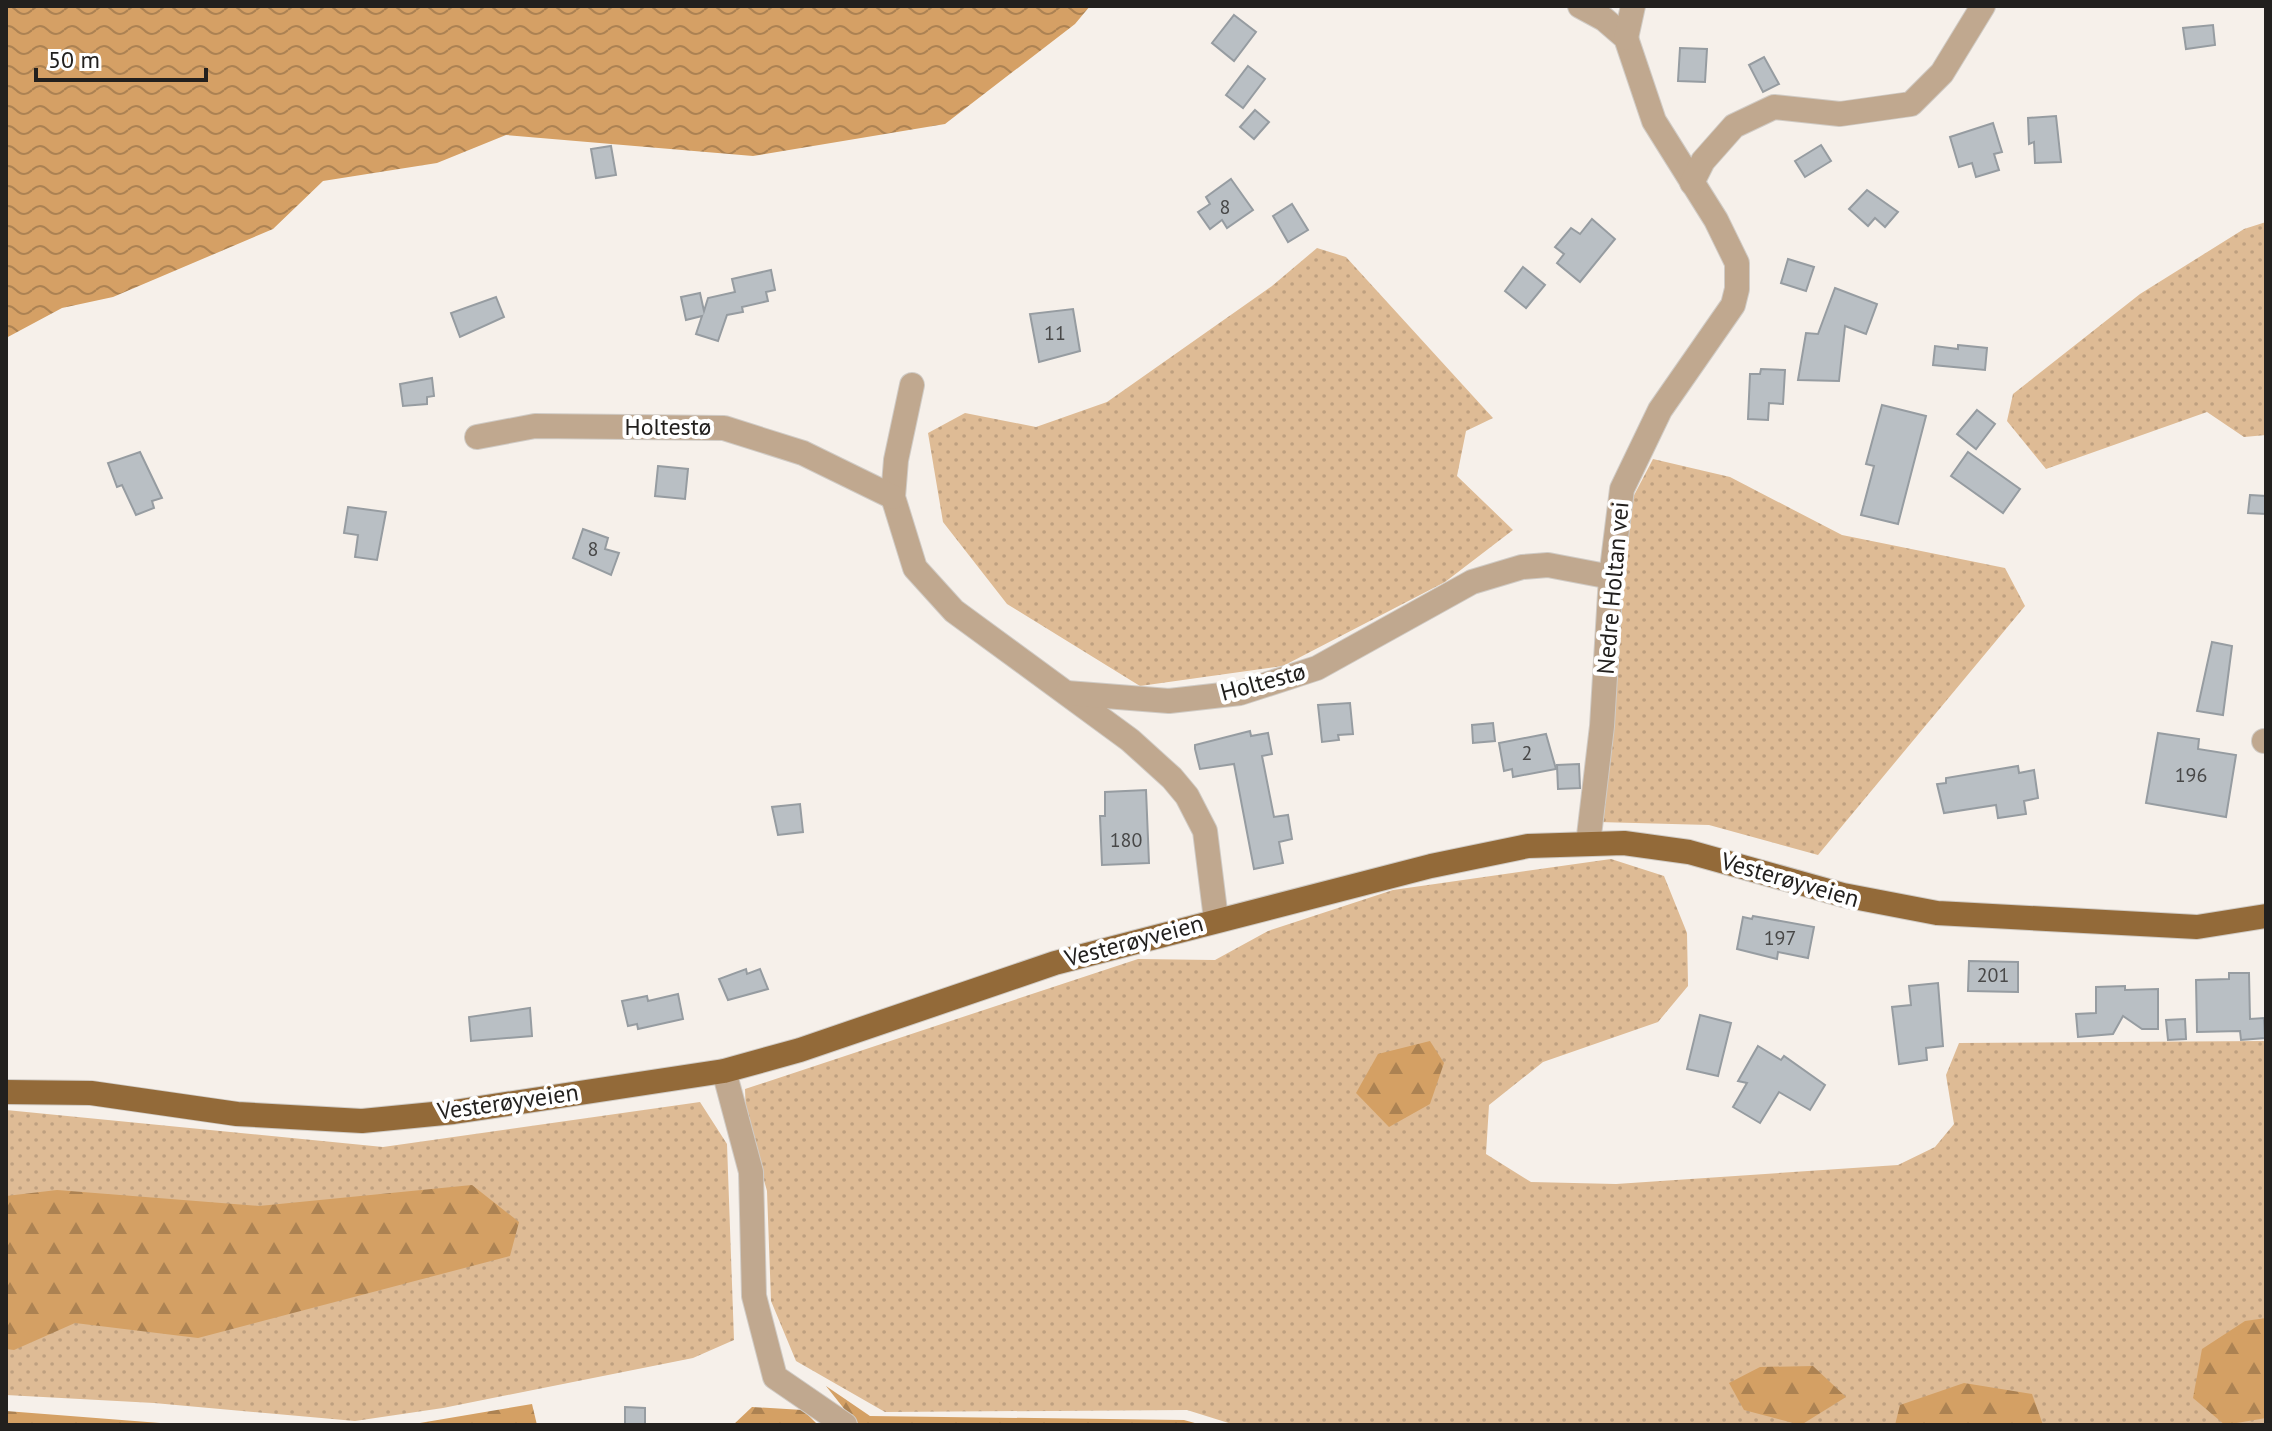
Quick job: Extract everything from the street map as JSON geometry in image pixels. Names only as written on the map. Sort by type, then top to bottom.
[{"type":"main road","name":"Vesterøyveien","points":[[6,1092],[91,1093],[237,1114],[362,1121],[454,1112],[724,1071],[800,1050],[1055,963],[1216,919],[1528,846],[1624,843],[1689,852],[1884,906],[1937,913],[2197,927],[2266,916]]},
{"type":"street","points":[[1580,6],[1604,19],[1626,38],[1633,6]]},
{"type":"street","points":[[1692,183],[1703,161],[1734,126],[1774,107],[1840,114],[1911,104],[1942,73],[1983,6]]},
{"type":"street","name":"Nedre Holtan vei","points":[[1588,844],[1602,726],[1611,577],[1622,489],[1634,458],[1660,410],[1733,305],[1737,289],[1737,263],[1654,121],[1626,38]]},
{"type":"street","points":[[912,385],[896,460],[893,497],[915,568],[954,611],[1130,740],[1187,796],[1205,831],[1216,919]]},
{"type":"street","name":"Holtestø","points":[[477,437],[535,426],[724,428],[803,453],[893,497]]},
{"type":"street","name":"Holtestø","points":[[1066,693],[1169,701],[1240,693],[1317,668],[1472,582],[1522,567],[1548,565],[1611,577]]},
{"type":"street","points":[[724,1071],[751,1172],[754,1296],[775,1377],[845,1425]]},
{"type":"shaded area","points":[[2266,222],[2266,435],[2244,437],[2207,412],[2046,469],[2007,421],[2013,394],[2140,294],[2244,229]]},
{"type":"shaded area","points":[[1317,248],[1346,257],[1493,418],[1466,431],[1457,476],[1513,530],[1445,582],[1283,666],[1140,686],[1007,604],[943,522],[928,433],[965,413],[1036,427],[1107,402],[1272,286]]},
{"type":"shaded area","points":[[1653,459],[1730,477],[1842,535],[2005,568],[2025,606],[1818,855],[1709,825],[1598,822],[1630,503]]},
{"type":"shaded area","points":[[1611,859],[1664,876],[1687,933],[1688,986],[1658,1022],[1543,1062],[1489,1105],[1486,1154],[1531,1182],[1616,1184],[1898,1165],[1935,1147],[1954,1124],[1946,1075],[1959,1043],[2266,1041],[2266,1425],[1235,1425],[1187,1410],[885,1412],[796,1361],[771,1301],[767,1191],[746,1116],[745,1089],[1138,959],[1215,960],[1268,931],[1393,890]]},
{"type":"shaded area","points":[[700,1102],[727,1144],[734,1340],[693,1358],[443,1408],[355,1421],[154,1403],[6,1395],[6,1110],[383,1147]]},
{"type":"green space","points":[[1430,1041],[1444,1063],[1430,1104],[1389,1127],[1356,1093],[1378,1054]]},
{"type":"green space","points":[[472,1185],[519,1222],[510,1256],[198,1338],[75,1323],[14,1350],[6,1349],[6,1196],[57,1190],[259,1206]]},
{"type":"green space","points":[[2266,1318],[2266,1418],[2225,1425],[2193,1398],[2202,1349],[2245,1321]]},
{"type":"green space","points":[[1813,1366],[1846,1397],[1801,1425],[1744,1410],[1729,1383],[1760,1367]]},
{"type":"green space","points":[[1964,1383],[2032,1394],[2043,1425],[1895,1425],[1900,1405]]},
{"type":"green space","points":[[826,1386],[870,1416],[1184,1420],[1202,1425],[857,1425]]},
{"type":"green space","points":[[532,1404],[537,1425],[408,1425]]},
{"type":"green space","points":[[752,1407],[803,1410],[818,1425],[733,1425]]},
{"type":"green space","points":[[6,1411],[186,1425],[6,1425]]},
{"type":"water","points":[[6,6],[1090,6],[1075,24],[945,124],[753,156],[506,135],[437,163],[323,181],[273,229],[113,297],[62,308],[6,338]]},
{"type":"building","points":[[1234,15],[1256,32],[1234,61],[1212,43]]},
{"type":"building","points":[[2213,25],[2215,45],[2186,49],[2183,28]]},
{"type":"building","points":[[1680,48],[1707,49],[1705,82],[1678,81]]},
{"type":"building","points":[[1764,57],[1779,84],[1763,92],[1749,65]]},
{"type":"building","points":[[1248,66],[1265,79],[1243,108],[1226,95]]},
{"type":"building","points":[[1255,110],[1269,122],[1254,139],[1240,127]]},
{"type":"building","points":[[2056,116],[2061,162],[2035,163],[2034,142],[2029,144],[2028,118]]},
{"type":"building","points":[[1993,123],[2002,152],[1994,154],[1999,170],[1976,177],[1972,163],[1959,167],[1950,137]]},
{"type":"building","points":[[1821,145],[1831,161],[1805,177],[1795,161]]},
{"type":"building","points":[[611,146],[616,175],[596,178],[591,149]]},
{"type":"building","points":[[1231,179],[1253,210],[1227,228],[1222,220],[1210,229],[1198,212],[1210,204],[1206,197]]},
{"type":"building","points":[[1867,190],[1898,212],[1885,227],[1875,218],[1868,226],[1849,209]]},
{"type":"building","points":[[1292,204],[1308,230],[1288,242],[1273,216]]},
{"type":"building","points":[[1592,219],[1615,239],[1580,282],[1557,263],[1564,254],[1555,247],[1571,228],[1580,234]]},
{"type":"building","points":[[1788,259],[1814,267],[1806,291],[1781,283]]},
{"type":"building","points":[[1523,267],[1545,285],[1526,308],[1505,291]]},
{"type":"building","points":[[771,270],[775,290],[766,292],[768,301],[742,307],[743,312],[727,315],[718,341],[696,334],[702,316],[686,320],[681,297],[700,293],[704,311],[708,298],[735,292],[732,279]]},
{"type":"building","points":[[1835,288],[1877,304],[1866,334],[1845,326],[1839,381],[1798,380],[1806,333],[1818,334]]},
{"type":"building","points":[[496,297],[504,317],[460,337],[451,313]]},
{"type":"building","points":[[1073,309],[1080,351],[1039,362],[1030,314]]},
{"type":"building","points":[[1958,345],[1987,348],[1985,370],[1933,365],[1935,346],[1958,349]]},
{"type":"building","points":[[1761,369],[1785,370],[1783,404],[1769,403],[1768,420],[1748,419],[1750,374],[1760,374]]},
{"type":"building","points":[[432,378],[434,396],[427,397],[427,404],[403,406],[400,384]]},
{"type":"building","points":[[1882,405],[1926,416],[1898,524],[1861,515],[1874,466],[1866,464]]},
{"type":"building","points":[[1977,410],[1995,424],[1976,449],[1957,434]]},
{"type":"building","points":[[140,452],[162,498],[152,501],[154,508],[136,515],[122,485],[117,487],[108,463]]},
{"type":"building","points":[[1968,452],[2020,489],[2003,513],[1951,476]]},
{"type":"building","points":[[658,466],[688,469],[685,499],[655,496]]},
{"type":"building","points":[[2250,495],[2266,496],[2266,514],[2248,513]]},
{"type":"building","points":[[348,507],[386,512],[377,560],[355,557],[358,535],[344,533]]},
{"type":"building","points":[[583,529],[608,538],[605,549],[619,553],[611,575],[573,558]]},
{"type":"building","points":[[2212,642],[2232,646],[2223,715],[2197,711]]},
{"type":"building","points":[[1350,703],[1353,734],[1338,735],[1339,740],[1322,742],[1318,705]]},
{"type":"building","points":[[1493,723],[1495,741],[1473,743],[1472,725]]},
{"type":"building","points":[[1250,731],[1251,736],[1268,733],[1272,754],[1262,756],[1274,817],[1288,815],[1292,839],[1279,842],[1283,863],[1254,869],[1234,764],[1200,769],[1195,749],[1195,745]]},
{"type":"building","points":[[2158,733],[2199,739],[2198,749],[2236,755],[2226,817],[2146,803]]},
{"type":"building","points":[[1546,734],[1556,769],[1513,777],[1512,769],[1504,771],[1499,743]]},
{"type":"building","points":[[1579,764],[1580,788],[1558,789],[1557,765]]},
{"type":"building","points":[[2018,766],[2019,773],[2034,770],[2038,798],[2024,801],[2026,814],[1998,818],[1996,805],[1944,813],[1937,784],[1946,783],[1946,778]]},
{"type":"building","points":[[1146,790],[1149,863],[1102,865],[1100,816],[1105,816],[1105,792]]},
{"type":"building","points":[[800,804],[803,832],[778,835],[772,807]]},
{"type":"building","points":[[1753,916],[1814,927],[1808,958],[1778,952],[1777,959],[1737,949],[1743,917],[1752,919]]},
{"type":"building","points":[[1969,961],[2018,962],[2018,992],[1968,991]]},
{"type":"building","points":[[746,969],[747,974],[760,969],[768,989],[728,1000],[719,979]]},
{"type":"building","points":[[2229,973],[2249,973],[2250,1019],[2264,1018],[2265,1038],[2241,1040],[2240,1031],[2197,1032],[2196,980],[2229,979]]},
{"type":"building","points":[[1938,983],[1943,1046],[1926,1048],[1927,1060],[1899,1064],[1892,1007],[1911,1005],[1909,986]]},
{"type":"building","points":[[2125,986],[2125,990],[2158,989],[2158,1029],[2142,1029],[2123,1016],[2113,1034],[2078,1037],[2076,1014],[2096,1013],[2096,987]]},
{"type":"building","points":[[678,994],[683,1019],[638,1029],[637,1024],[628,1026],[622,1001],[647,996],[648,1001]]},
{"type":"building","points":[[530,1008],[532,1036],[471,1041],[469,1017]]},
{"type":"building","points":[[1700,1015],[1731,1023],[1718,1076],[1687,1069]]},
{"type":"building","points":[[2185,1019],[2186,1039],[2168,1040],[2166,1020]]},
{"type":"building","points":[[1758,1046],[1781,1060],[1784,1056],[1825,1085],[1810,1110],[1779,1092],[1760,1123],[1733,1107],[1747,1083],[1738,1081]]},
{"type":"building","points":[[625,1407],[645,1408],[645,1425],[625,1425]]}]
